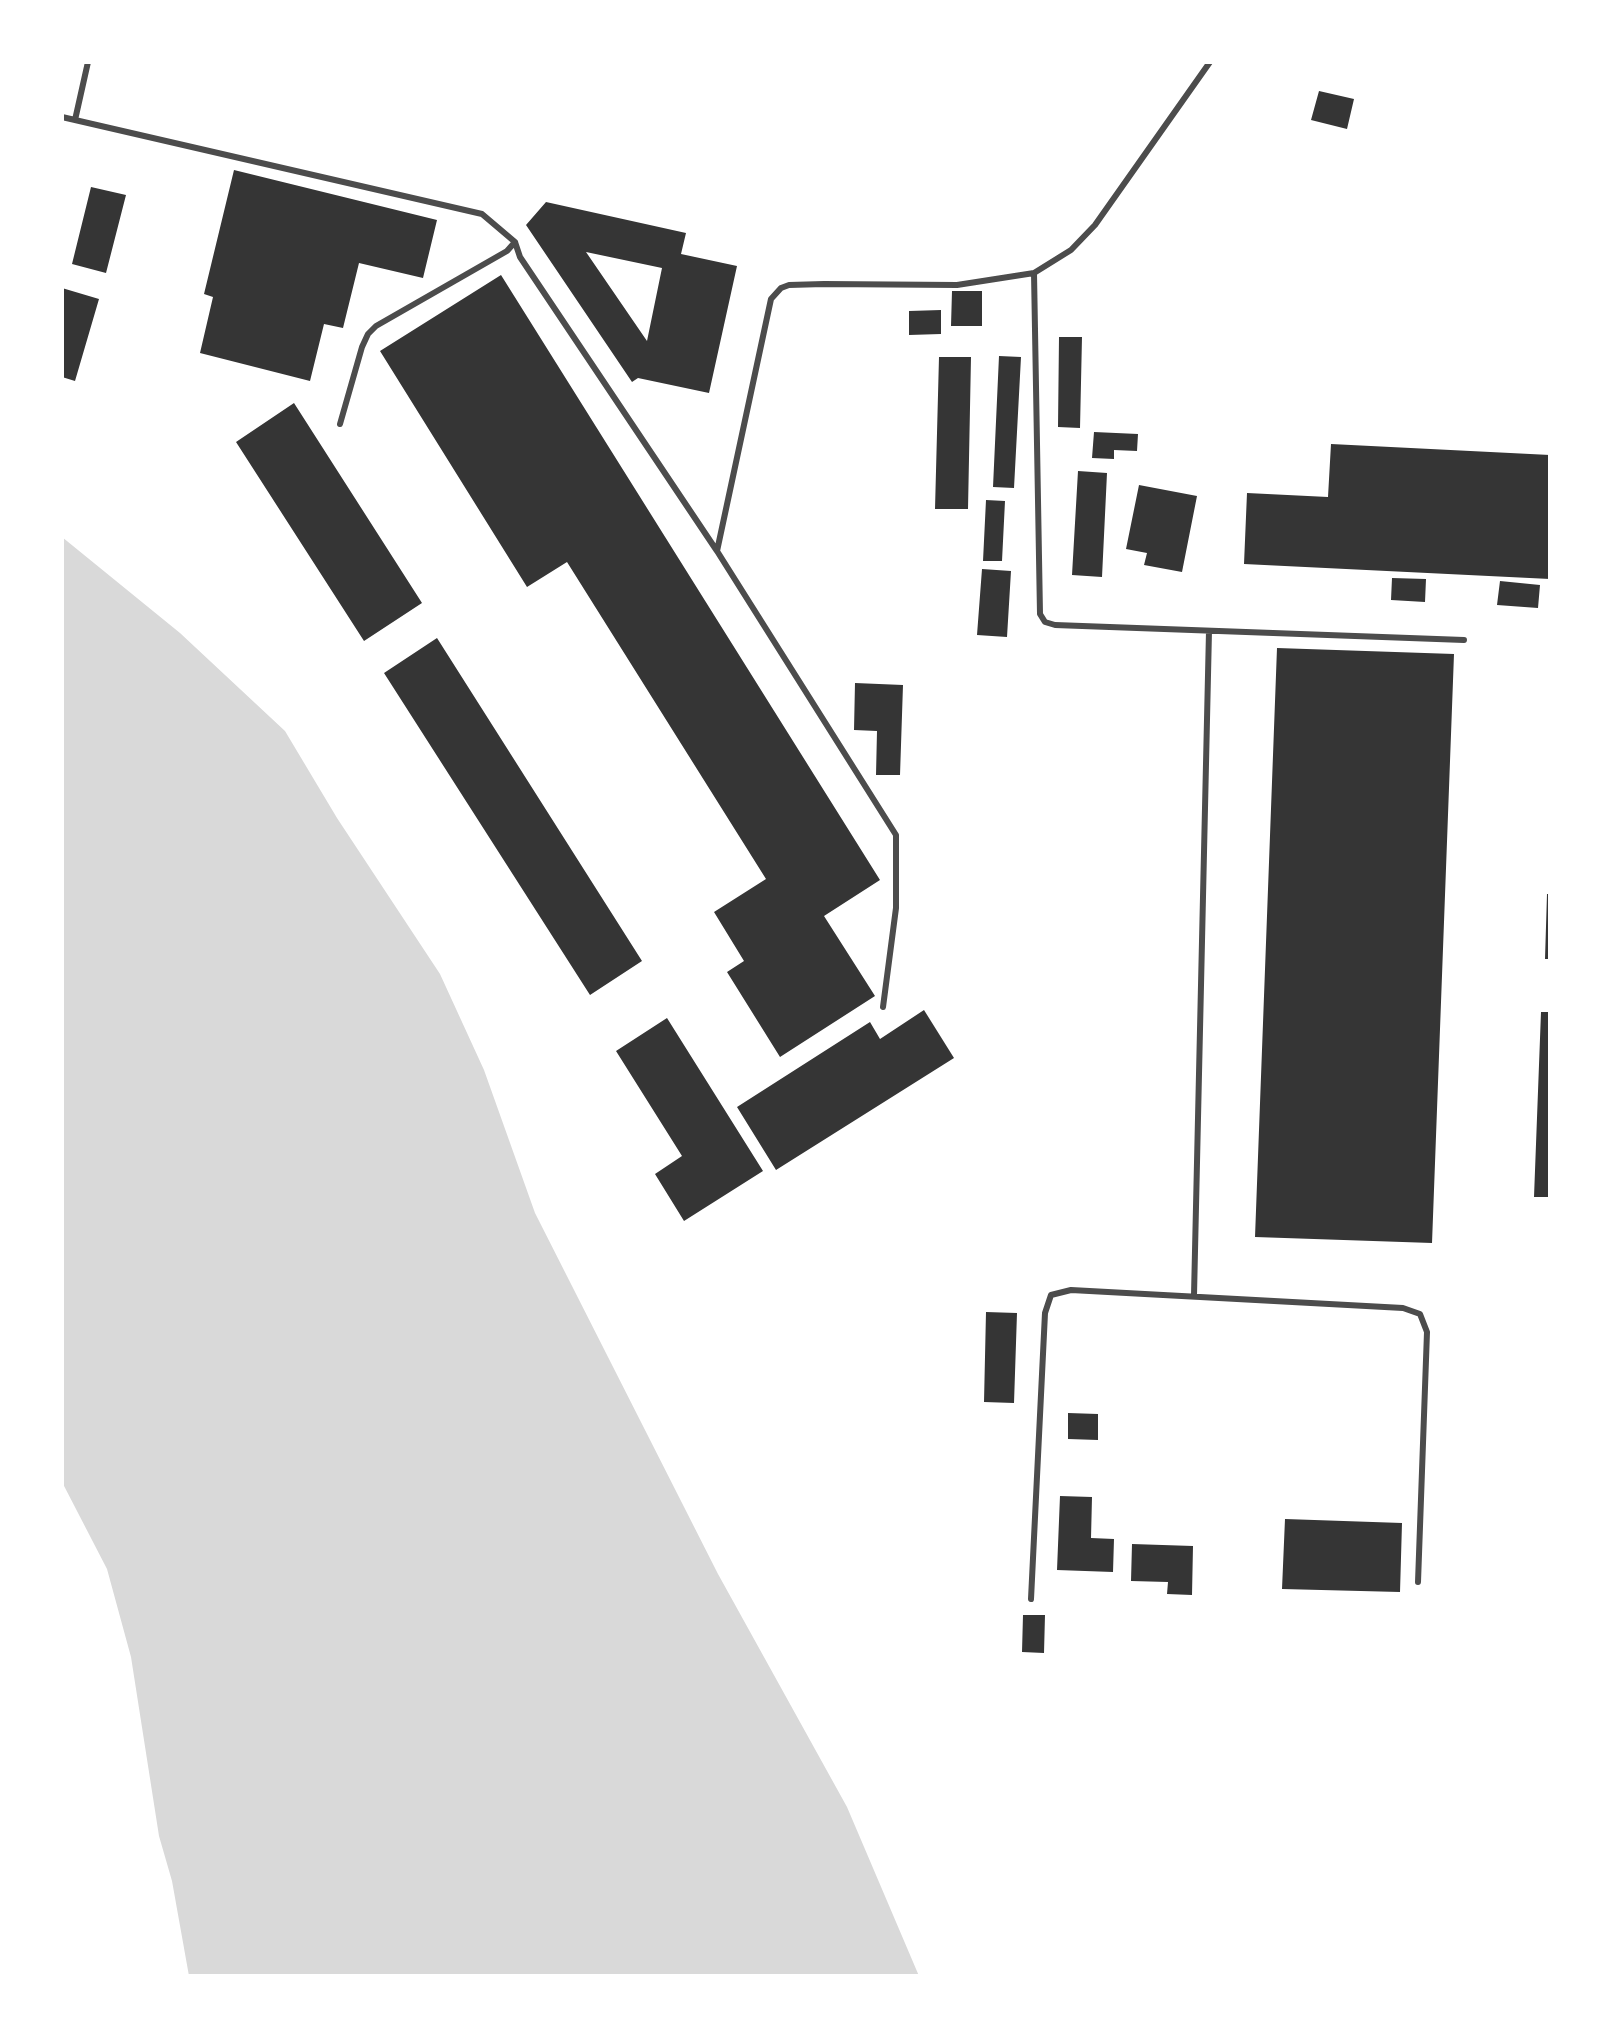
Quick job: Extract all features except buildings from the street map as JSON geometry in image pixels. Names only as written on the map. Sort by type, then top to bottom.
[{"type":"lane","points":[[75,120],[88,62]]},
{"type":"lane","points":[[717,551],[771,299],[781,288],[824,284],[957,285],[1034,273],[1071,250],[1095,225],[1210,62]]},
{"type":"lane","points":[[62,117],[482,214],[493,220],[515,242],[520,257],[717,551],[896,835],[896,908],[883,1007]]},
{"type":"lane","points":[[340,424],[368,334],[376,326],[507,251],[515,242]]},
{"type":"lane","points":[[1034,273],[1040,614],[1045,622],[1055,625],[1464,640]]},
{"type":"lane","points":[[1194,1295],[1209,631]]},
{"type":"lane","points":[[1031,1599],[1045,1313],[1051,1295],[1071,1290],[1403,1308],[1420,1314],[1427,1332],[1418,1582]]},
{"type":"shaded area","points":[[62,537],[180,633],[285,731],[337,818],[440,974],[484,1070],[535,1213],[718,1574],[847,1807],[919,1976],[189,1976],[172,1881],[159,1836],[131,1657],[107,1569],[62,1482]]}]
